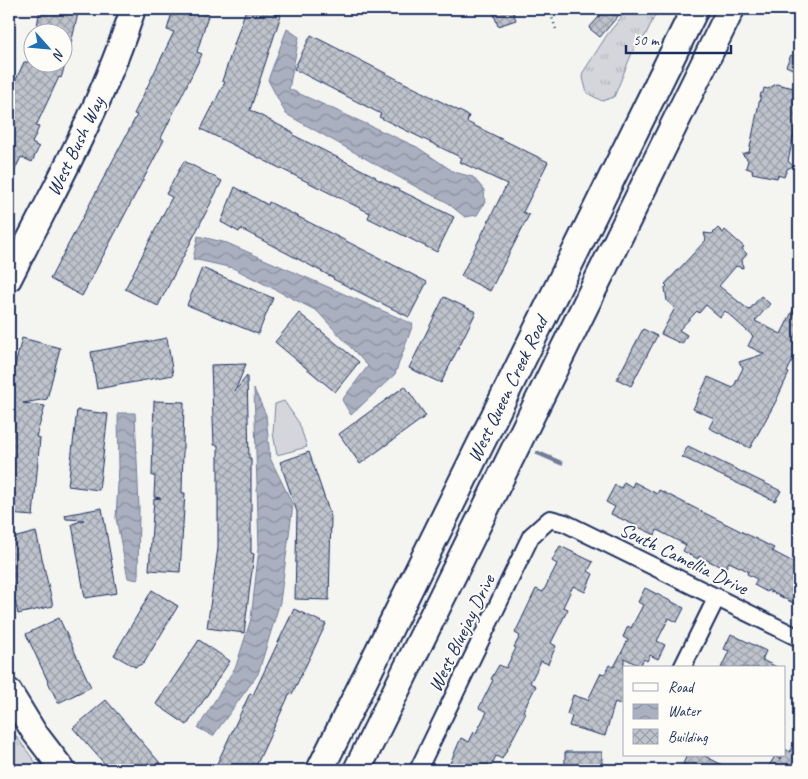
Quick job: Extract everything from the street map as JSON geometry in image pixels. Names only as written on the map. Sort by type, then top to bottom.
[{"type":"main road","name":"West Queen Creek Road","points":[[320,770],[695,9]]},
{"type":"main road","name":"West Queen Creek Road","points":[[357,770],[732,9]]},
{"type":"street","name":"West Bush Way","points":[[9,279],[99,99],[118,54],[133,9]]},
{"type":"street","name":"South Camellia Drive","points":[[550,519],[565,523],[799,638]]},
{"type":"street","name":"West Bluejay Drive","points":[[418,770],[531,536],[550,519]]},
{"type":"street","points":[[683,666],[717,597]]},
{"type":"street","points":[[9,691],[34,732],[63,770]]},
{"type":"path","points":[[549,9],[558,32]]},
{"type":"green space","points":[[628,9],[658,9],[645,36],[634,48],[614,97],[602,101],[587,93],[582,74],[607,35]]},
{"type":"green space","points":[[284,401],[299,423],[307,447],[277,455],[273,433],[275,404]]},
{"type":"green space","points":[[13,732],[41,770],[9,770],[9,735]]},
{"type":"water","points":[[287,29],[299,37],[289,89],[417,147],[454,172],[473,177],[484,190],[485,202],[477,215],[465,217],[445,201],[286,114],[268,80]]},
{"type":"water","points":[[198,236],[227,243],[413,324],[395,374],[351,415],[342,400],[368,366],[317,311],[233,268],[193,259]]},
{"type":"water","points":[[254,389],[266,415],[270,458],[293,505],[280,602],[258,674],[213,736],[198,728],[236,666],[251,619],[259,548]]},
{"type":"water","points":[[118,413],[135,413],[139,508],[138,580],[128,578],[116,518],[119,467]]},
{"type":"building","points":[[40,9],[79,9],[72,39],[72,22],[38,22]]},
{"type":"building","points":[[173,9],[210,9],[197,52],[202,54],[161,138],[164,140],[82,296],[50,279],[137,115],[134,114],[174,32],[167,30]]},
{"type":"building","points":[[246,9],[261,9],[281,15],[250,110],[294,133],[293,135],[454,217],[437,252],[368,218],[370,213],[201,129],[225,82],[222,81]]},
{"type":"building","points":[[492,9],[512,9],[516,20],[498,26]]},
{"type":"building","points":[[606,9],[624,9],[600,37],[589,28]]},
{"type":"building","points":[[311,35],[469,116],[467,122],[548,162],[523,212],[529,215],[490,291],[461,276],[507,184],[460,162],[462,158],[379,117],[381,114],[294,69]]},
{"type":"building","points":[[791,55],[799,59],[799,72],[786,66]]},
{"type":"building","points":[[22,66],[22,72],[63,72],[36,126],[39,127],[32,143],[39,147],[32,162],[21,157],[9,182],[9,95]]},
{"type":"building","points":[[776,84],[799,89],[799,112],[788,161],[793,166],[787,169],[784,177],[778,175],[777,178],[752,173],[753,170],[746,168],[748,160],[742,154],[749,152],[761,93],[763,93],[764,88],[768,89]]},
{"type":"building","points":[[184,161],[222,181],[158,306],[125,289],[172,197],[166,194]]},
{"type":"building","points":[[235,187],[268,205],[269,202],[427,282],[409,317],[333,279],[241,229],[239,232],[221,222]]},
{"type":"building","points":[[718,228],[723,233],[725,230],[744,247],[742,249],[747,254],[742,260],[743,268],[736,266],[719,286],[749,310],[761,296],[770,304],[755,321],[781,334],[799,298],[799,347],[775,403],[750,448],[709,428],[714,418],[693,409],[708,377],[733,388],[743,368],[739,362],[764,354],[748,346],[753,336],[725,311],[720,317],[706,305],[699,313],[697,311],[679,330],[687,335],[682,344],[661,334],[675,308],[667,301],[665,288],[667,286],[665,284],[706,240],[704,233],[712,234]]},
{"type":"building","points":[[202,268],[273,298],[258,334],[187,305]]},
{"type":"building","points":[[444,297],[476,312],[441,383],[409,368]]},
{"type":"building","points":[[299,313],[359,362],[335,392],[275,342]]},
{"type":"building","points":[[643,329],[657,336],[631,386],[617,379]]},
{"type":"building","points":[[22,338],[60,348],[47,399],[23,403],[45,406],[36,437],[40,438],[33,516],[9,514],[9,389]]},
{"type":"building","points":[[167,338],[173,375],[97,389],[91,352]]},
{"type":"building","points":[[246,364],[235,391],[247,376],[249,458],[251,458],[251,553],[254,554],[244,633],[207,628],[218,548],[218,445],[214,445],[211,365]]},
{"type":"building","points":[[405,386],[426,416],[360,464],[339,434]]},
{"type":"building","points":[[154,401],[184,402],[182,493],[185,493],[180,572],[149,570],[154,499],[161,498],[154,497],[155,476],[152,476]]},
{"type":"building","points":[[77,410],[108,414],[99,490],[68,486]]},
{"type":"building","points":[[688,446],[781,491],[775,501],[682,457]]},
{"type":"building","points":[[309,452],[331,517],[329,600],[295,599],[297,512],[280,462]]},
{"type":"building","points":[[624,482],[632,487],[634,482],[657,494],[659,490],[774,548],[772,551],[799,565],[799,595],[795,604],[754,585],[757,579],[747,574],[748,571],[729,562],[725,569],[699,556],[698,559],[683,551],[686,545],[657,530],[655,535],[611,514],[615,507],[606,502],[615,485],[621,488]]},
{"type":"building","points":[[102,508],[117,593],[85,598],[72,524],[84,520],[66,519],[65,515]]},
{"type":"building","points":[[36,532],[53,606],[18,614],[9,576],[9,539]]},
{"type":"building","points":[[560,546],[593,562],[588,571],[593,574],[585,592],[573,586],[563,607],[568,609],[551,643],[556,646],[548,664],[541,661],[530,683],[536,686],[523,711],[526,713],[502,759],[496,756],[489,770],[447,770],[461,738],[469,742],[487,712],[479,708],[493,680],[491,679],[499,665],[506,668],[520,636],[515,633],[536,589],[543,592],[557,564],[552,561]]},
{"type":"building","points":[[645,588],[684,608],[677,622],[669,618],[657,641],[665,645],[658,659],[650,655],[647,661],[644,659],[640,666],[624,658],[623,706],[615,702],[605,736],[569,726],[572,716],[567,714],[573,695],[588,700],[601,673],[605,674],[609,665],[614,667],[628,640],[623,637],[628,626],[631,628],[643,605],[638,602]]},
{"type":"building","points":[[152,590],[178,606],[144,663],[135,667],[114,655]]},
{"type":"building","points":[[294,609],[326,624],[292,694],[290,693],[254,770],[214,770],[250,693],[253,695]]},
{"type":"building","points":[[59,618],[91,687],[58,703],[26,634]]},
{"type":"building","points":[[731,634],[766,651],[762,660],[775,666],[722,666],[729,651],[724,649]]},
{"type":"building","points":[[199,640],[230,661],[187,725],[156,704]]},
{"type":"building","points":[[106,700],[166,770],[110,770],[73,728]]},
{"type":"building","points":[[799,735],[799,770],[774,770],[769,766],[775,756],[780,759],[782,756],[786,756],[786,750],[790,752]]},
{"type":"building","points":[[565,752],[602,752],[602,768],[565,770]]},
{"type":"building","points":[[687,756],[705,756],[732,770],[695,770],[683,764]]},
{"type":"waterway","points":[[538,453],[561,463]]}]
